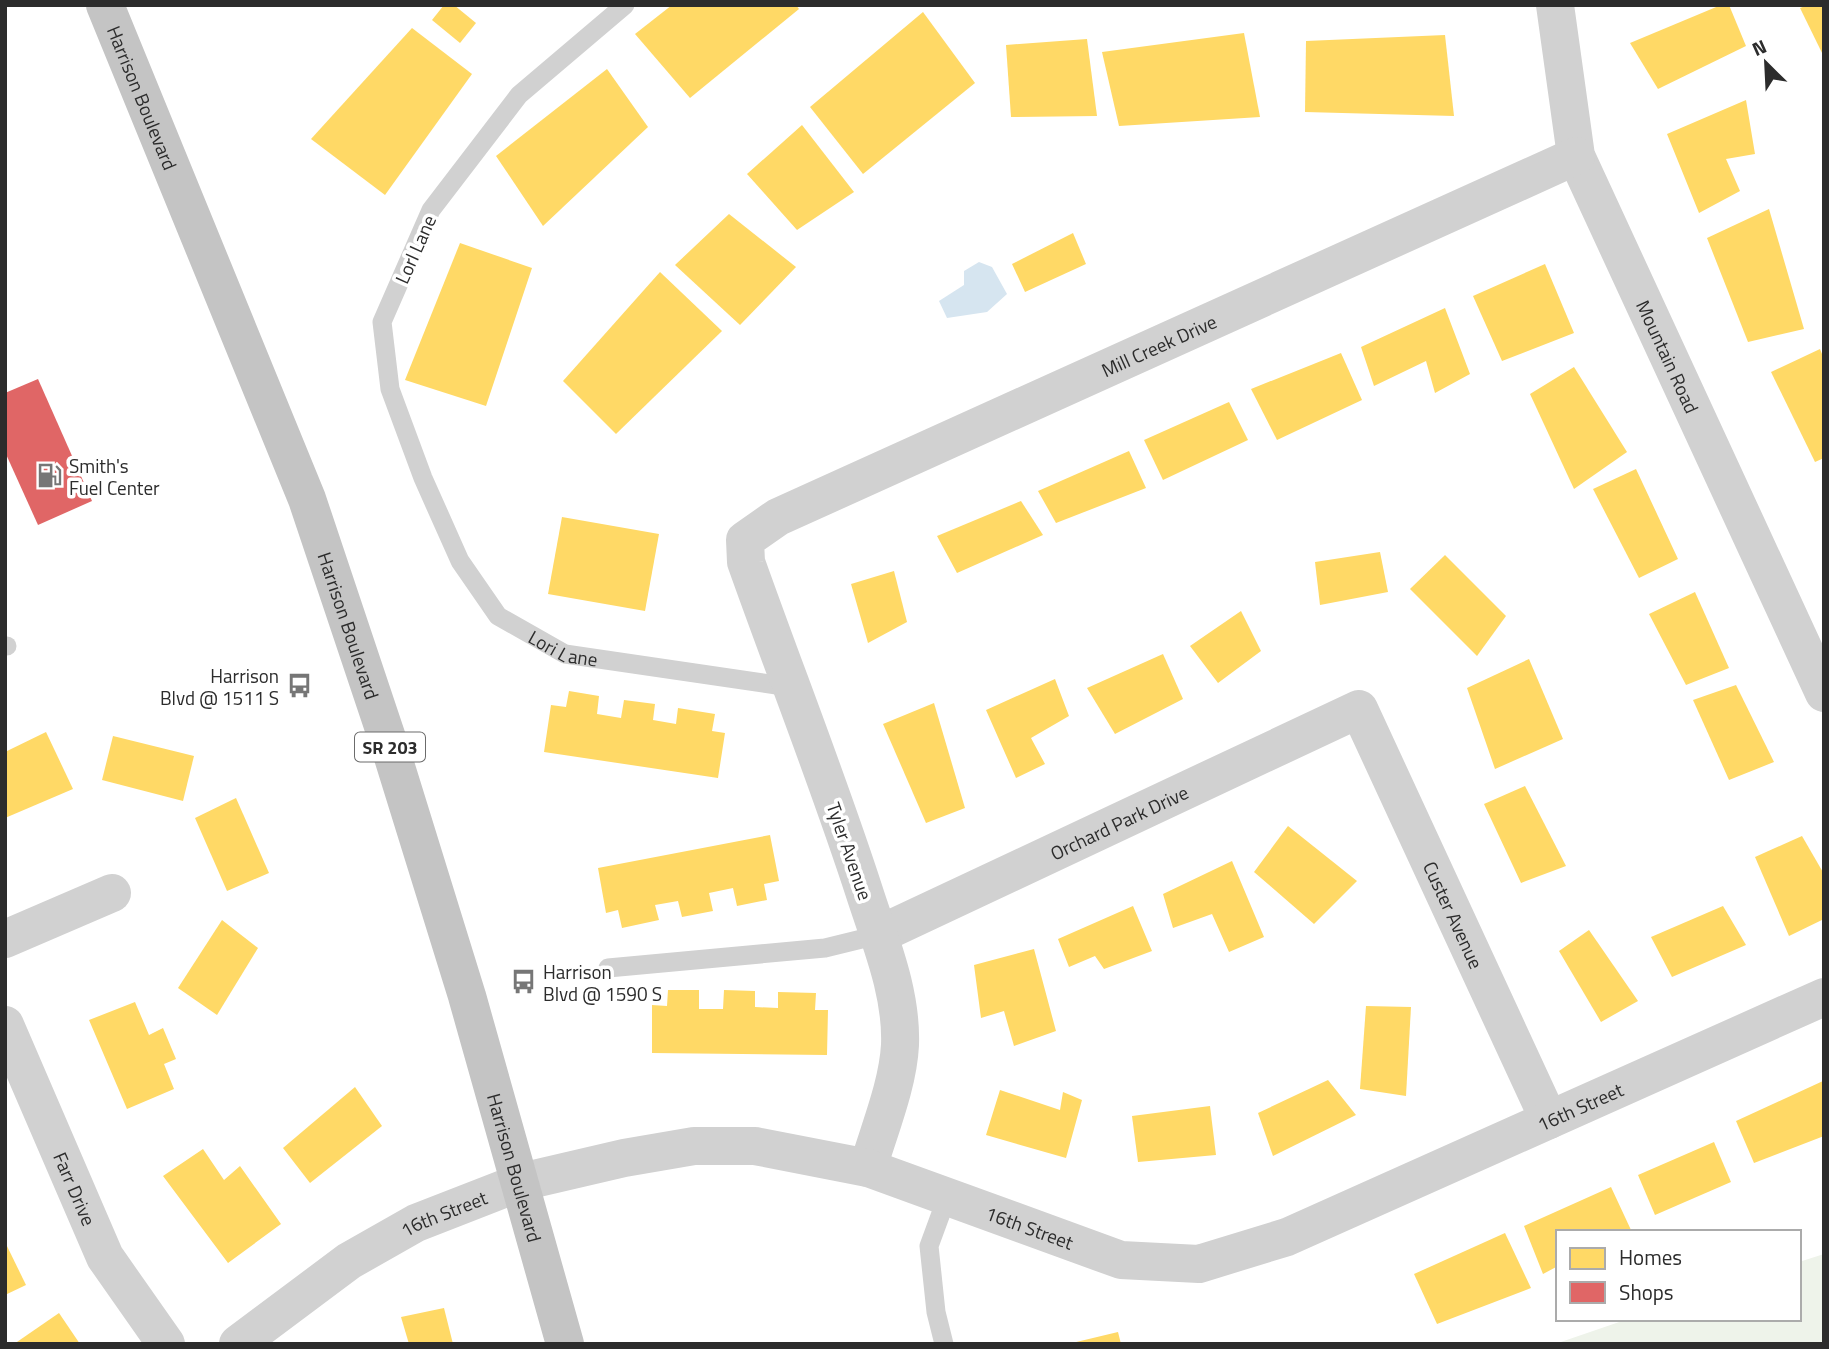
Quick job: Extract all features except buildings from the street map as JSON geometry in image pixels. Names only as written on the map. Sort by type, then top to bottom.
[{"type":"main road","name":"Harrison Boulevard","points":[[105,5],[307,499],[388,741],[521,1182],[565,1344]]},
{"type":"street","name":"Mountain Road","points":[[1555,5],[1576,156],[1824,693]]},
{"type":"street","name":"Mill Creek Drive","points":[[746,540],[778,517],[1576,156]]},
{"type":"street","name":"Tyler Avenue","points":[[746,540],[746,562],[839,814],[896,990],[900,1046],[891,1090],[868,1168]]},
{"type":"street","name":"Orchard Park Drive","points":[[878,935],[1359,709]]},
{"type":"street","name":"Custer Avenue","points":[[1359,709],[1549,1120]]},
{"type":"street","points":[[5,939],[112,893]]},
{"type":"street","name":"16th Street","points":[[238,1344],[349,1261],[416,1223],[521,1182],[624,1158],[694,1146],[755,1146],[868,1168],[1121,1260],[1199,1264],[1287,1237],[1824,997]]},
{"type":"street","name":"Farr Drive","points":[[5,1024],[105,1257],[166,1344]]},
{"type":"lane","name":"Lorl Lane","points":[[423,478],[390,389],[382,322],[431,210],[519,96],[625,5]]},
{"type":"lane","name":"Lori Lane","points":[[423,478],[460,561],[498,616],[565,654],[790,687]]},
{"type":"lane","points":[[608,968],[825,948],[878,935]]},
{"type":"lane","points":[[944,1344],[936,1312],[929,1246],[947,1197]]},
{"type":"shaded area","points":[[979,262],[992,267],[1007,294],[987,312],[947,318],[939,301],[964,285],[964,271]]},
{"type":"shaded area","points":[[1824,1254],[1824,1344],[1555,1344],[1622,1321],[1801,1321],[1801,1261]]},
{"type":"place","name":"Smith's Fuel Center","points":[[49,476]]},
{"type":"place","name":"Harrison Blvd @ 1511 S","points":[[299,686]]},
{"type":"place","name":"Harrison Blvd @ 1590 S","points":[[523,982]]}]
